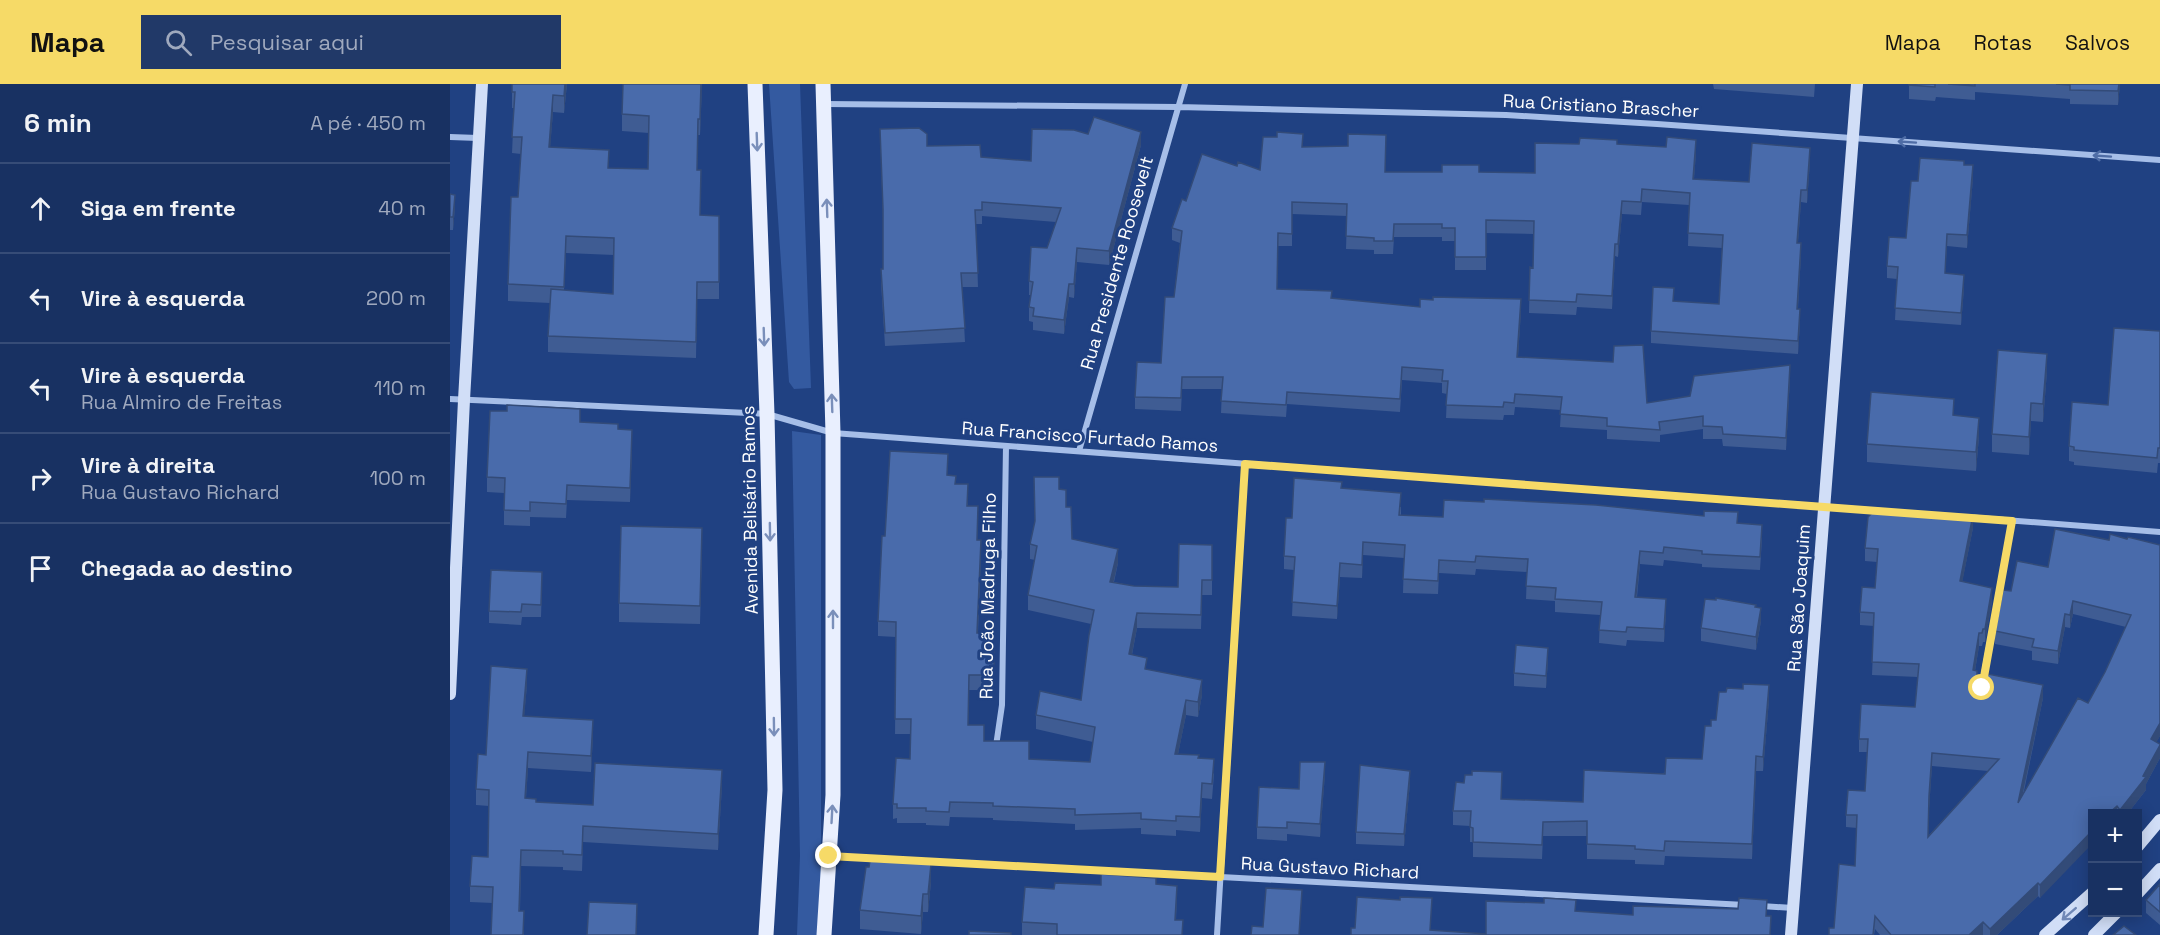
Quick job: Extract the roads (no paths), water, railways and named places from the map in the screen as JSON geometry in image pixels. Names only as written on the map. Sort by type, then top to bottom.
[{"type":"main road","name":"Avenida Belisário Ramos","points":[[755,84],[767,414],[775,790],[766,935]]},
{"type":"main road","points":[[823,84],[833,434],[833,795],[824,935]]},
{"type":"street","points":[[450,694],[482,84]]},
{"type":"street","name":"Rua Presidente Roosevelt","points":[[1078,451],[1185,84]]},
{"type":"street","name":"Rua São Joaquim","points":[[1791,935],[1857,84]]},
{"type":"street","name":"Rua Cristiano Brascher","points":[[824,104],[1179,107],[1506,115],[2160,160]]},
{"type":"street","points":[[450,137],[479,138]]},
{"type":"street","name":"Rua Francisco Furtado Ramos","points":[[450,399],[767,414],[833,434],[1883,511]]},
{"type":"street","name":"Rua João Madruga Filho","points":[[996,746],[1002,705],[1006,446]]},
{"type":"street","points":[[1217,935],[1245,464]]},
{"type":"street","points":[[1953,516],[2160,532]]},
{"type":"street","points":[[1982,688],[2012,521]]},
{"type":"street","points":[[2142,841],[2160,820]]},
{"type":"street","name":"Rua Gustavo Richard","points":[[829,856],[1793,908]]},
{"type":"street","points":[[2142,889],[2160,869]]},
{"type":"street","points":[[2045,935],[2088,896]]},
{"type":"street","points":[[2094,935],[2112,917]]}]
